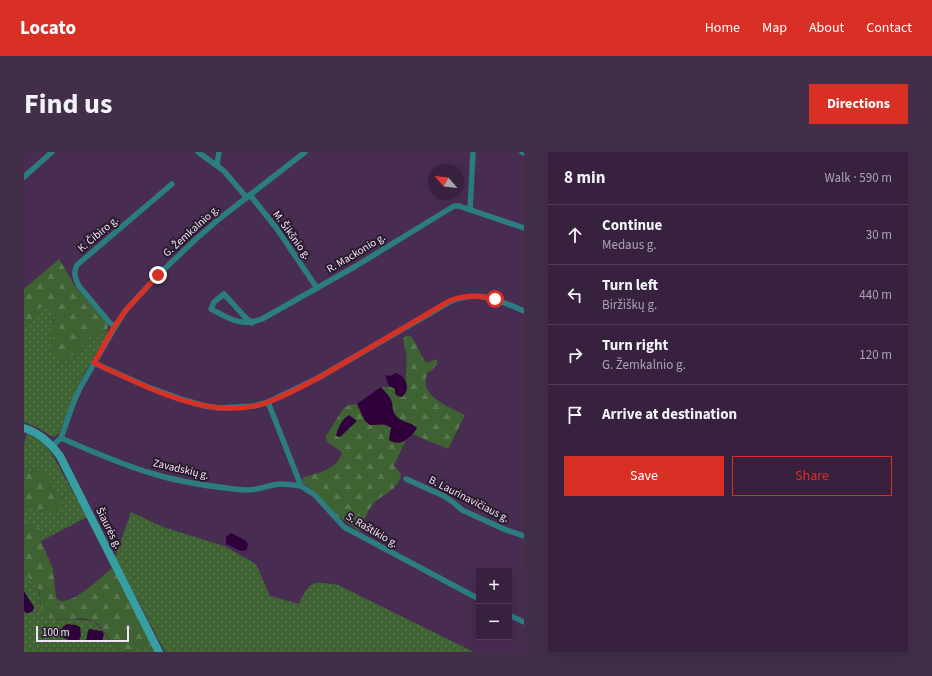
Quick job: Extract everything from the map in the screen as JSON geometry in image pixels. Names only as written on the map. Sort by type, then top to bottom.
[{"type":"main road","name":"Šiaurės g.","points":[[24,428],[41,436],[52,446],[67,468],[159,652]]},
{"type":"street","points":[[24,177],[52,152]]},
{"type":"street","name":"M. Šikšnio g.","points":[[198,152],[217,164],[277,229],[317,288]]},
{"type":"street","points":[[217,164],[219,152]]},
{"type":"street","name":"G. Žemkalnio g.","points":[[52,446],[61,438],[74,401],[114,327],[126,310],[158,275],[213,224],[305,152]]},
{"type":"street","points":[[470,210],[473,152]]},
{"type":"street","name":"K. Čibiro g.","points":[[114,327],[79,286],[76,279],[75,268],[172,184]]},
{"type":"street","name":"R. Mackonio g.","points":[[252,323],[274,314],[454,206],[459,206],[524,228]]},
{"type":"street","points":[[224,294],[252,323],[245,323],[227,318],[211,309],[212,305],[224,294]]},
{"type":"street","points":[[94,363],[155,390],[205,406],[242,408],[268,402],[318,378],[451,300],[476,295],[495,299],[524,311]]},
{"type":"street","points":[[268,402],[301,486]]},
{"type":"street","name":"Zavadskių g.","points":[[61,438],[128,465],[154,474],[179,480],[217,487],[246,490],[258,490],[279,484],[301,486]]},
{"type":"street","name":"B. Laurinavičiaus g.","points":[[406,479],[444,496],[462,510],[506,530],[524,536]]},
{"type":"street","name":"S. Raštikio g.","points":[[301,486],[315,495],[344,527],[476,597]]},
{"type":"street","points":[[512,616],[524,622]]},
{"type":"green space","points":[[59,259],[75,286],[108,326],[107,335],[101,333],[89,338],[76,353],[65,361],[58,360],[54,354],[54,319],[49,308],[43,305],[33,320],[28,325],[24,326],[24,289]]},
{"type":"green space","points":[[43,305],[48,306],[52,311],[58,360],[65,361],[76,353],[89,338],[101,333],[107,335],[76,389],[61,430],[53,437],[24,422],[24,326],[26,326]]},
{"type":"green space","points":[[406,336],[411,336],[426,363],[437,359],[437,364],[427,373],[426,380],[426,386],[432,396],[442,404],[465,415],[448,449],[413,434],[417,428],[397,417],[394,413],[390,398],[381,387],[393,387],[395,389],[395,393],[407,387],[407,358],[403,340]]},
{"type":"green space","points":[[357,404],[365,421],[375,425],[384,424],[391,427],[389,436],[400,443],[406,440],[394,465],[401,474],[400,479],[394,488],[374,503],[359,531],[337,516],[315,492],[303,483],[302,480],[304,477],[327,470],[339,459],[342,453],[327,441],[326,436],[343,409],[349,405]]},
{"type":"green space","points":[[27,433],[43,443],[52,454],[87,517],[41,541],[42,532],[38,528],[32,525],[24,527],[24,508],[32,505],[43,511],[62,501],[39,470],[30,472],[24,471],[24,444]]},
{"type":"green space","points":[[39,470],[46,475],[62,501],[58,514],[43,511],[32,505],[24,508],[24,471],[30,472]]},
{"type":"green space","points":[[131,512],[163,527],[224,546],[256,564],[270,596],[299,604],[306,590],[313,584],[322,583],[338,585],[474,652],[165,652],[115,557]]},
{"type":"green space","points":[[33,525],[38,527],[42,532],[41,541],[53,569],[56,597],[58,600],[64,601],[78,595],[94,584],[112,568],[151,644],[127,651],[116,646],[102,628],[93,621],[81,618],[56,619],[45,614],[41,608],[38,589],[24,572],[24,527]]},
{"type":"green space","points":[[24,572],[34,584],[40,595],[40,606],[57,620],[73,619],[93,621],[103,631],[111,643],[128,651],[151,644],[155,652],[24,652]]},
{"type":"shaded area","points":[[396,373],[402,376],[407,386],[406,392],[402,397],[397,396],[395,389],[389,386],[385,375],[391,376]]},
{"type":"shaded area","points":[[381,387],[390,398],[394,413],[397,417],[417,428],[412,435],[401,442],[397,443],[389,440],[391,428],[388,426],[381,424],[370,425],[365,421],[357,404]]},
{"type":"shaded area","points":[[349,415],[357,421],[340,437],[336,436],[344,419]]},
{"type":"shaded area","points":[[231,533],[245,540],[248,544],[247,549],[241,551],[226,544],[226,537]]},
{"type":"shaded area","points":[[24,591],[34,607],[33,611],[29,613],[24,611]]},
{"type":"shaded area","points":[[67,624],[80,627],[81,635],[79,641],[73,642],[62,637],[62,629]]},
{"type":"shaded area","points":[[89,629],[102,631],[104,634],[102,642],[86,641]]},
{"type":"route","points":[[158,275],[126,310],[114,327],[94,363],[148,387],[184,400],[205,406],[220,408],[242,408],[268,402],[318,378],[451,300],[476,295],[495,299]]}]
